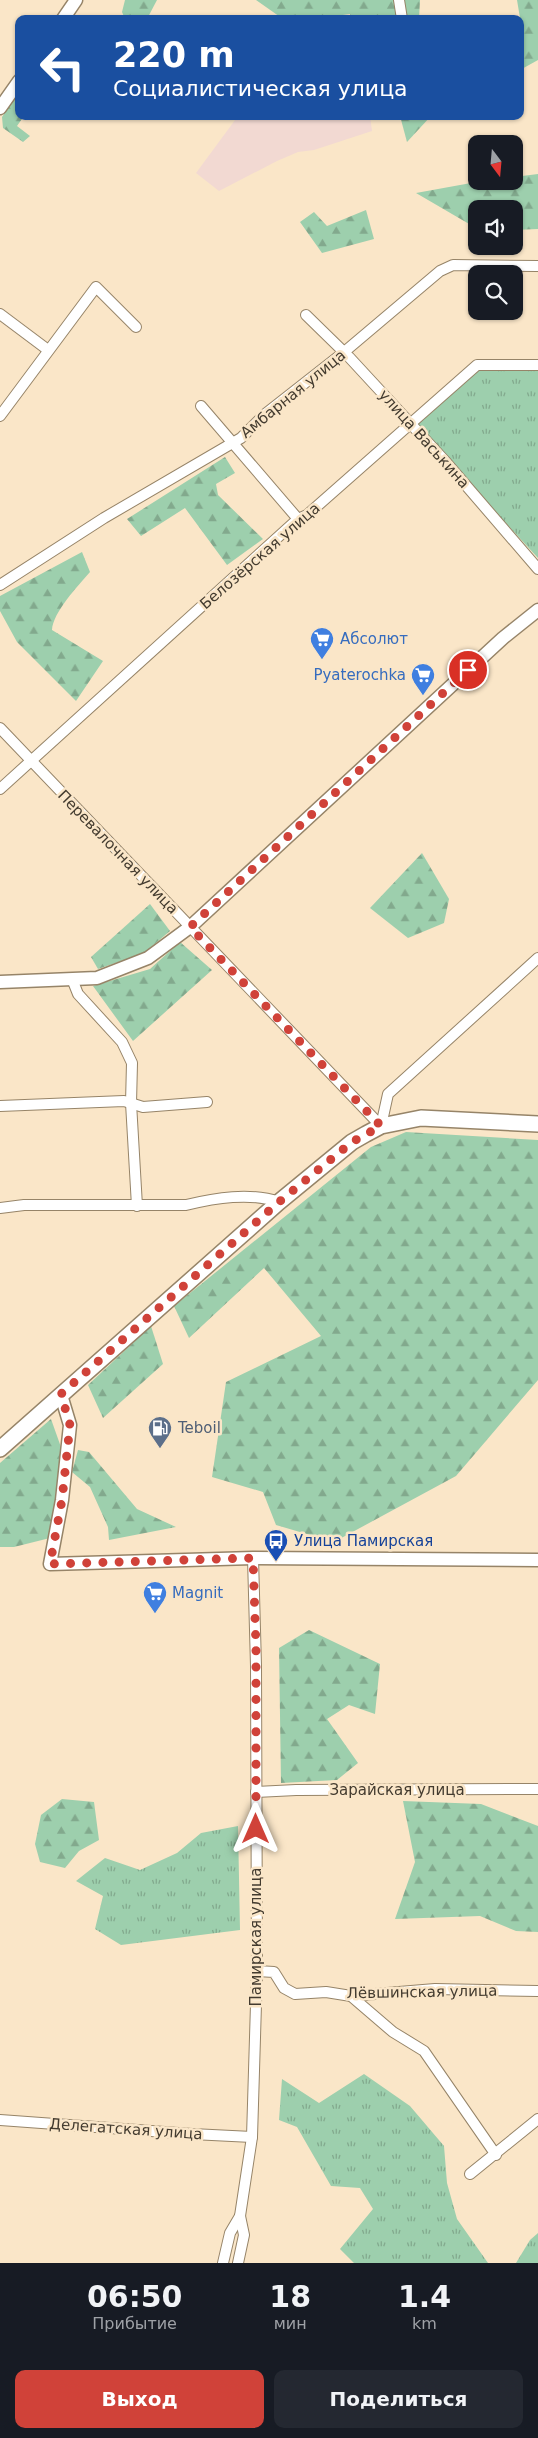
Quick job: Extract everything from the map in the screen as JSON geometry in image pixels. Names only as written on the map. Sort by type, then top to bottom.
[{"type":"main road","points":[[0,1449],[279,1202],[352,1142],[381,1126],[421,1118],[538,1124]]},
{"type":"street","points":[[65,15],[76,0]]},
{"type":"street","points":[[399,0],[401,15]]},
{"type":"street","points":[[0,108],[15,87]]},
{"type":"street","name":"Амбарная улица","points":[[0,585],[104,518],[241,438],[264,415],[343,353],[440,271],[453,265],[538,266]]},
{"type":"street","points":[[0,416],[96,287],[136,327]]},
{"type":"street","points":[[0,314],[48,350]]},
{"type":"street","name":"улица Васькина","points":[[306,315],[349,357],[538,569]]},
{"type":"street","name":"Белозёрская улица","points":[[0,789],[32,762],[298,518],[307,515],[477,365],[538,365]]},
{"type":"street","points":[[201,406],[298,518]]},
{"type":"street","points":[[0,982],[97,978],[148,958],[190,927],[503,638],[538,610]]},
{"type":"street","name":"Перевалочная улица","points":[[0,728],[381,1126]]},
{"type":"street","points":[[381,1126],[388,1094],[538,958]]},
{"type":"street","points":[[72,979],[78,994],[122,1042],[132,1063],[131,1102],[137,1206]]},
{"type":"street","points":[[0,1106],[124,1101],[143,1107],[207,1102]]},
{"type":"street","points":[[0,1208],[24,1205],[186,1205],[212,1199],[264,1197],[279,1202]]},
{"type":"street","points":[[61,1394],[70,1425],[62,1500],[50,1564],[253,1558],[538,1560]]},
{"type":"street","name":"Памирская улица","points":[[240,2216],[252,2137],[257,1971],[256,1792],[249,1583],[253,1558]]},
{"type":"street","name":"Зарайская улица","points":[[256,1792],[296,1790],[538,1789]]},
{"type":"street","name":"Лёвшинская улица","points":[[257,1971],[274,1972],[284,1988],[295,1994],[326,1992],[351,1996],[435,1989],[538,1991]]},
{"type":"street","points":[[351,1996],[393,2032],[424,2051],[496,2154]]},
{"type":"street","points":[[470,2174],[538,2119]]},
{"type":"street","name":"Делегатская улица","points":[[0,2120],[252,2137]]},
{"type":"street","points":[[223,2263],[230,2233],[240,2216]]},
{"type":"street","points":[[238,2263],[244,2235],[240,2216]]},
{"type":"shaded area","points":[[235,120],[371,120],[372,131],[314,150],[298,152],[219,191],[196,173]]},
{"type":"green space","points":[[125,0],[157,0],[149,15],[123,15],[122,12]]},
{"type":"green space","points":[[256,0],[420,0],[419,15],[277,15]]},
{"type":"green space","points":[[517,0],[538,0],[538,60],[524,68],[524,15],[520,15]]},
{"type":"green space","points":[[15,98],[15,120],[21,120],[17,126],[30,136],[23,142],[3,128],[2,117]]},
{"type":"green space","points":[[401,120],[427,120],[407,142]]},
{"type":"green space","points":[[538,174],[538,229],[523,230],[523,200],[468,200],[468,223],[416,193],[468,184],[468,190],[523,190],[523,176]]},
{"type":"green space","points":[[366,210],[374,239],[322,253],[300,222],[314,212],[327,226]]},
{"type":"green space","points":[[538,367],[538,558],[413,423],[475,368]]},
{"type":"green space","points":[[225,457],[235,473],[216,484],[218,495],[263,539],[227,565],[185,508],[141,536],[127,519]]},
{"type":"green space","points":[[82,552],[90,572],[61,607],[53,623],[52,630],[103,661],[76,701],[17,642],[0,611],[0,596]]},
{"type":"green space","points":[[422,853],[449,899],[444,923],[408,938],[370,908]]},
{"type":"green space","points":[[150,904],[170,931],[144,953],[98,969],[91,957]]},
{"type":"green space","points":[[180,942],[212,970],[133,1041],[93,986],[150,969]]},
{"type":"green space","points":[[406,1132],[538,1140],[538,1380],[456,1476],[334,1542],[276,1525],[263,1492],[212,1477],[226,1382],[321,1336],[264,1268],[189,1338],[174,1306],[371,1147]]},
{"type":"green space","points":[[151,1326],[163,1364],[103,1418],[88,1385]]},
{"type":"green space","points":[[51,1419],[62,1450],[50,1538],[14,1547],[0,1547],[0,1463]]},
{"type":"green space","points":[[78,1450],[89,1452],[137,1509],[176,1527],[109,1540],[108,1527],[90,1487],[72,1472]]},
{"type":"green space","points":[[309,1630],[380,1664],[375,1714],[349,1705],[327,1719],[358,1763],[337,1780],[281,1783],[279,1648]]},
{"type":"green space","points":[[62,1799],[94,1802],[99,1840],[79,1851],[65,1868],[40,1862],[35,1844],[41,1815]]},
{"type":"green space","points":[[403,1801],[481,1804],[538,1826],[538,1932],[516,1931],[480,1916],[395,1919],[415,1862]]},
{"type":"green space","points":[[238,1826],[240,1930],[121,1945],[95,1929],[103,1896],[76,1881],[105,1858],[140,1870],[177,1853],[201,1833]]},
{"type":"green space","points":[[364,2074],[410,2106],[444,2146],[447,2183],[457,2219],[488,2263],[354,2263],[340,2249],[373,2209],[360,2188],[331,2186],[297,2127],[279,2120],[282,2079],[319,2103]]},
{"type":"green space","points":[[538,2233],[538,2263],[516,2263],[530,2240]]},
{"type":"place","name":"Абсолют","points":[[322,660]]},
{"type":"place","name":"Pyaterochka","points":[[423,696]]},
{"type":"place","name":"Teboil","points":[[160,1449]]},
{"type":"place","name":"Улица Памирская","points":[[276,1562]]},
{"type":"place","name":"Magnit","points":[[155,1614]]},
{"type":"route","points":[[256,1829],[256,1647],[253,1558],[100,1561],[50,1564],[62,1500],[70,1425],[61,1394],[279,1202],[352,1142],[381,1126],[190,927],[468,670]]}]
